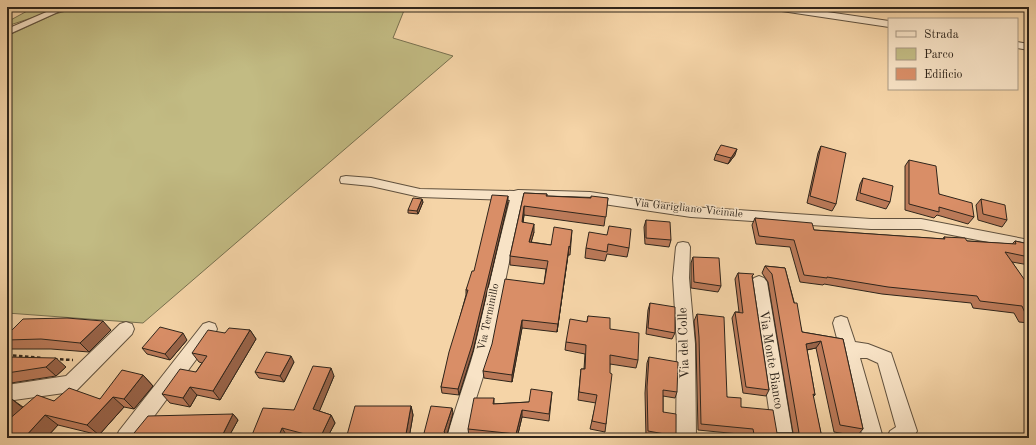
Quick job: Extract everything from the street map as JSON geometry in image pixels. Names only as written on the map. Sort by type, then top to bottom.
[{"type":"street","points":[[7,32],[65,7]]},
{"type":"street","points":[[775,7],[888,24]]},
{"type":"street","points":[[1018,45],[1029,47]]},
{"type":"street","name":"Via Garigliano Vicinale","points":[[346,180],[371,182],[420,192],[590,197],[691,212],[871,224],[921,224],[1029,245]]},
{"type":"street","name":"Via Terminillo","points":[[457,438],[464,408],[482,352],[500,267],[518,194]]},
{"type":"street","name":"Via del Colle","points":[[682,247],[681,278],[686,344],[686,438]]},
{"type":"street","name":"Via Monte Bianco","points":[[759,282],[783,438]]},
{"type":"street","points":[[840,323],[878,438]]},
{"type":"street","points":[[7,393],[71,384],[95,362],[126,329]]},
{"type":"street","points":[[126,438],[209,329]]},
{"type":"street","points":[[849,349],[868,351],[884,358],[906,431],[897,438]]},
{"type":"path","points":[[7,356],[95,362]]},
{"type":"green space","points":[[27,7],[65,7],[7,26],[7,22],[29,10]]},
{"type":"green space","points":[[81,7],[405,8],[393,38],[453,56],[143,323],[7,313],[7,36],[55,14]]},
{"type":"building","points":[[721,145],[737,149],[731,158],[716,154]]},
{"type":"building","points":[[821,146],[846,153],[836,204],[810,196]]},
{"type":"building","points":[[909,160],[936,166],[939,194],[972,203],[974,217],[939,207],[939,212],[909,204]]},
{"type":"building","points":[[863,178],[893,186],[890,202],[860,193]]},
{"type":"building","points":[[524,193],[547,194],[546,196],[591,198],[591,196],[608,198],[606,217],[524,206],[522,222],[534,224],[529,242],[551,245],[554,227],[572,230],[558,324],[522,320],[512,375],[483,371],[492,344],[505,279],[544,284],[548,261],[510,256]]},
{"type":"building","points":[[492,195],[508,196],[472,345],[458,389],[441,387],[449,352],[468,290],[466,290],[472,271],[474,271]]},
{"type":"building","points":[[413,198],[422,199],[417,211],[408,210]]},
{"type":"building","points":[[981,199],[1005,205],[1007,220],[983,214]]},
{"type":"building","points":[[755,218],[812,223],[814,230],[945,239],[944,237],[965,238],[967,241],[1016,244],[1015,241],[1029,244],[1029,257],[1005,252],[1029,287],[1029,315],[1026,315],[1022,306],[980,301],[977,296],[888,287],[827,277],[804,275],[794,240],[759,236]]},
{"type":"building","points":[[646,220],[670,222],[671,240],[646,238]]},
{"type":"building","points":[[609,226],[631,229],[629,248],[608,244],[607,252],[586,248],[589,232],[607,235]]},
{"type":"building","points":[[693,257],[719,258],[721,286],[694,282]]},
{"type":"building","points":[[765,266],[785,268],[794,303],[797,303],[802,332],[843,339],[863,429],[840,425],[821,341],[806,344],[815,395],[813,394],[822,438],[786,438],[754,434],[753,429],[701,424],[697,314],[724,317],[727,397],[741,398],[741,407],[773,410],[777,433],[799,433],[772,274]]},
{"type":"building","points":[[738,273],[754,274],[752,276],[769,390],[746,387],[735,312],[743,313]]},
{"type":"building","points":[[650,303],[675,307],[675,333],[648,328]]},
{"type":"building","points":[[588,316],[610,318],[610,329],[639,333],[638,360],[610,355],[610,373],[612,374],[606,424],[592,421],[597,395],[579,392],[581,369],[585,369],[586,345],[566,342],[570,319],[587,322]]},
{"type":"building","points":[[67,318],[103,321],[80,343],[41,339],[7,340],[7,335],[23,319]]},
{"type":"building","points":[[160,327],[183,333],[165,354],[142,348]]},
{"type":"building","points":[[229,328],[250,330],[213,391],[190,387],[183,398],[162,394],[180,369],[196,372],[207,356],[192,353],[208,330],[225,333]]},
{"type":"building","points":[[266,352],[291,356],[280,376],[255,372]]},
{"type":"building","points":[[7,357],[56,358],[46,367],[7,373]]},
{"type":"building","points":[[649,357],[678,362],[677,392],[663,390],[663,412],[676,414],[676,436],[648,431],[647,387]]},
{"type":"building","points":[[313,366],[331,368],[313,409],[331,415],[320,438],[282,428],[278,438],[252,435],[263,408],[294,410]]},
{"type":"building","points":[[122,370],[143,375],[124,399],[113,397],[87,425],[45,415],[24,438],[9,433],[7,436],[7,421],[37,395],[54,401],[69,388],[100,399]]},
{"type":"building","points":[[531,389],[552,392],[549,414],[522,410],[516,434],[468,429],[474,398],[494,398],[493,404],[529,402]]},
{"type":"building","points":[[355,406],[411,406],[406,434],[347,435]]},
{"type":"building","points":[[431,406],[452,408],[444,432],[446,434],[450,434],[450,438],[423,437]]},
{"type":"building","points":[[233,414],[221,438],[200,438],[181,435],[178,438],[130,438],[148,416]]}]
